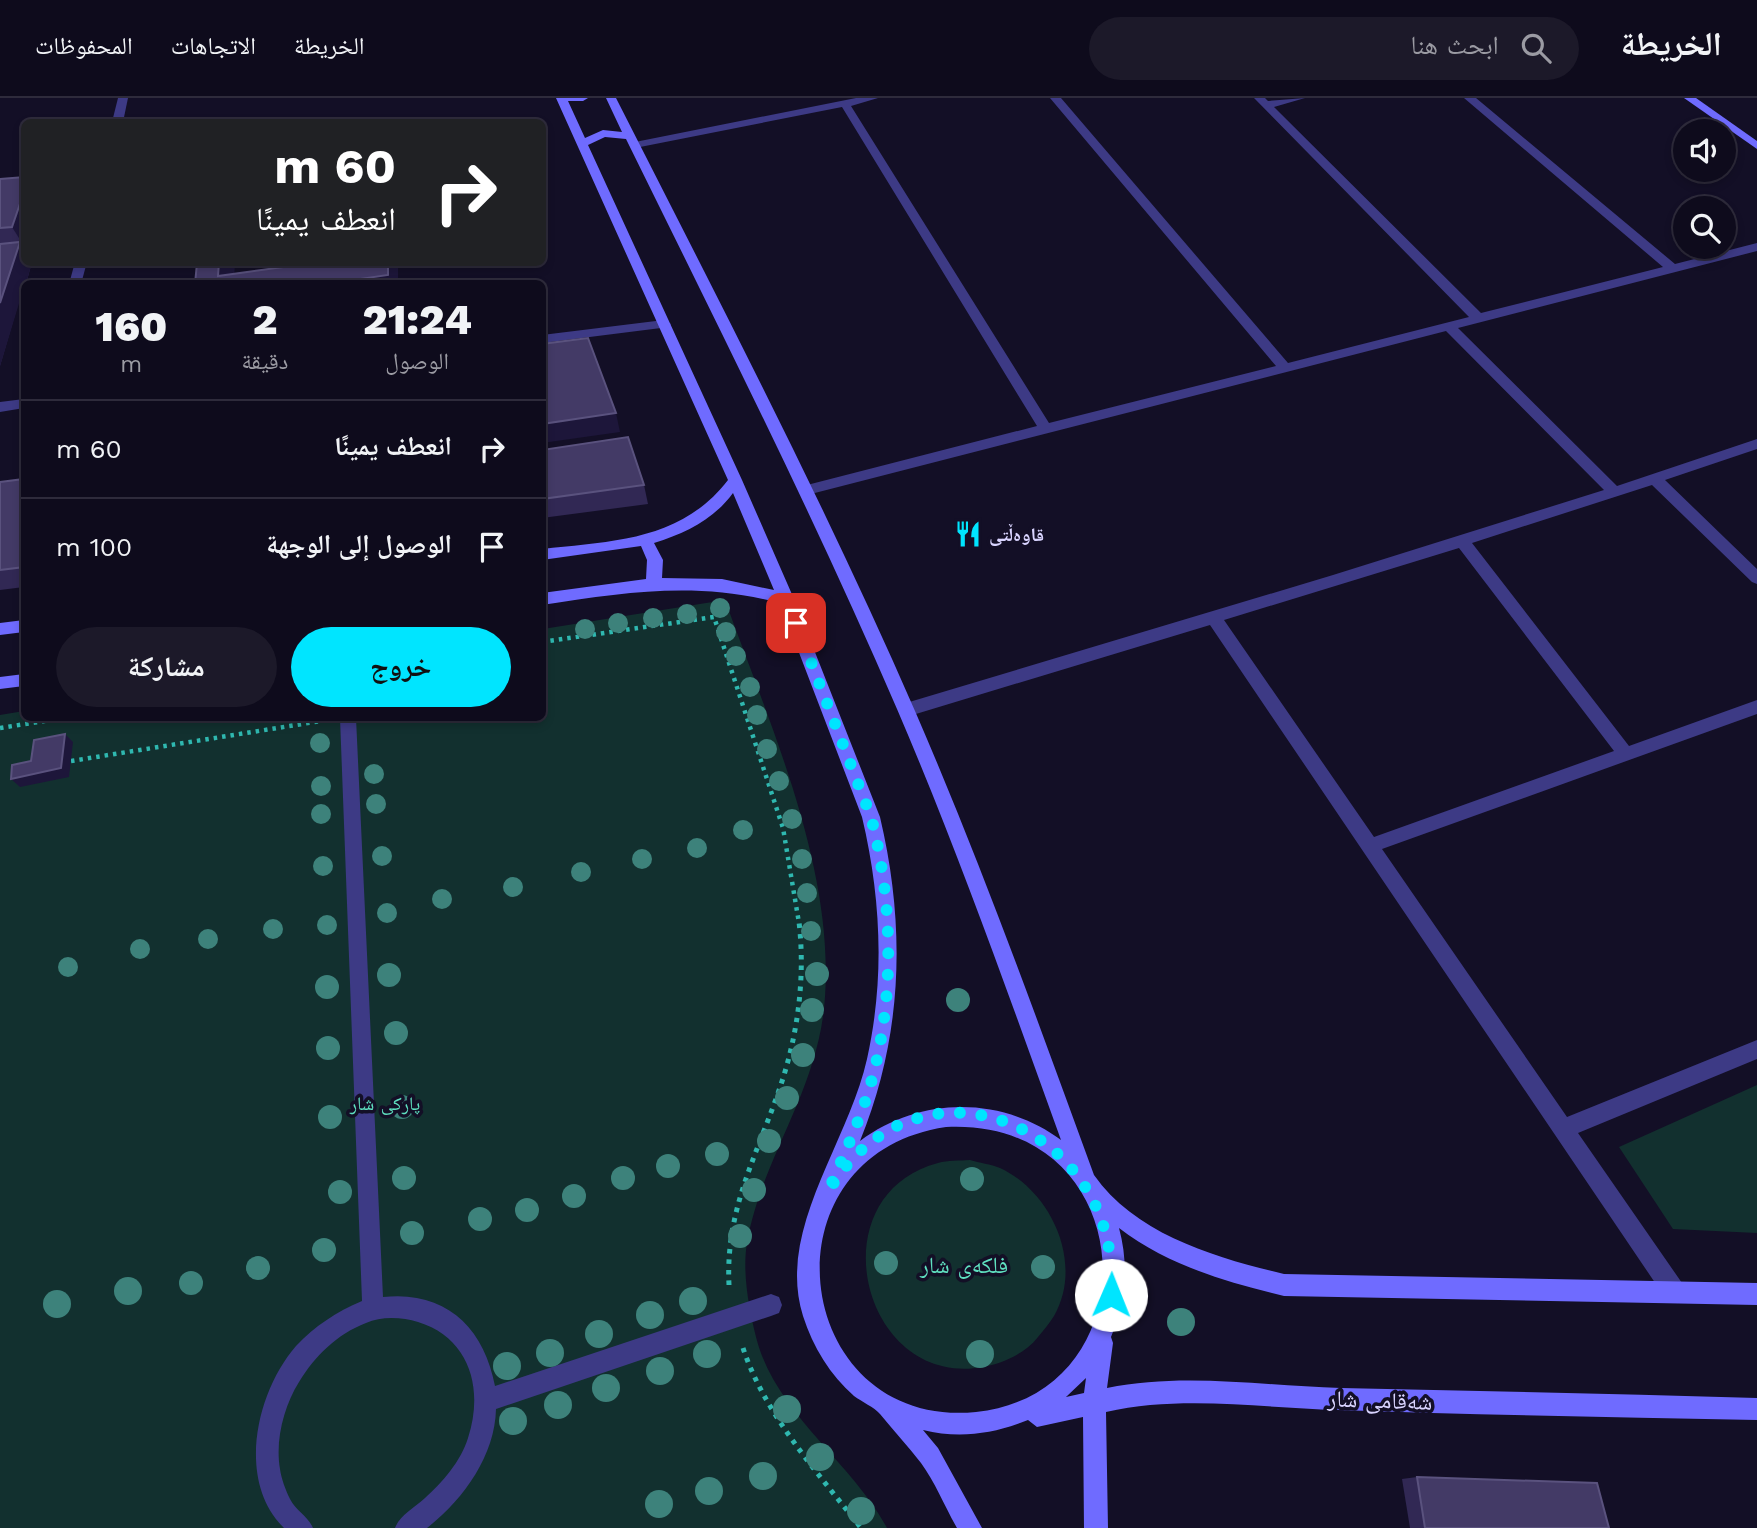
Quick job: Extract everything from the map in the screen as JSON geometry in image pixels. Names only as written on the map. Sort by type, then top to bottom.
[{"type":"main road","points":[[561,98],[735,480],[786,599],[871,817],[879,846],[887,913],[881,1043],[855,1129],[828,1192],[813,1239],[810,1265],[816,1306],[828,1340],[843,1363],[930,1456],[970,1528]]},
{"type":"main road","points":[[566,98],[583,98]]},
{"type":"main road","points":[[611,98],[807,489],[906,709],[981,892],[1106,1231],[1111,1253],[1111,1295],[1094,1401],[1096,1528]]},
{"type":"main road","points":[[1689,98],[1757,146]]},
{"type":"main road","points":[[582,144],[603,133],[632,141]]},
{"type":"main road","points":[[546,554],[646,541],[671,534],[705,515],[726,496],[735,480]]},
{"type":"main road","points":[[646,541],[655,560],[654,581]]},
{"type":"main road","points":[[546,598],[654,581],[722,583],[786,599]]},
{"type":"main road","points":[[0,629],[21,626]]},
{"type":"main road","points":[[0,683],[21,680]]},
{"type":"main road","points":[[828,1192],[854,1155],[887,1130],[926,1116],[957,1112],[988,1116],[1028,1131],[1063,1156],[1090,1191],[1161,1243],[1223,1270],[1284,1284],[1757,1294]]},
{"type":"main road","points":[[880,1400],[904,1413],[955,1427],[1007,1422],[1053,1398],[1091,1356],[1105,1323]]},
{"type":"main road","name":"شەقامی شار","points":[[1007,1422],[1139,1393],[1207,1392],[1337,1399],[1757,1409]]},
{"type":"street","points":[[118,119],[123,98]]},
{"type":"street","points":[[632,141],[873,98]]},
{"type":"street","points":[[1055,98],[1284,368]]},
{"type":"street","points":[[1262,101],[1300,98]]},
{"type":"street","points":[[1469,98],[1672,268]]},
{"type":"street","points":[[1262,101],[1478,318]]},
{"type":"street","points":[[845,104],[1046,429]]},
{"type":"street","points":[[807,489],[1757,247]]},
{"type":"street","points":[[546,339],[664,324]]},
{"type":"street","points":[[1448,326],[1615,492]]},
{"type":"street","points":[[0,407],[21,404]]},
{"type":"street","points":[[906,709],[1462,541],[1757,444]]},
{"type":"street","points":[[1655,479],[1757,578]]},
{"type":"street","points":[[1462,541],[1626,754]]},
{"type":"street","points":[[1214,618],[1372,845],[1674,1291]]},
{"type":"street","points":[[1372,845],[1757,707]]},
{"type":"street","points":[[340,721],[373,1309]]},
{"type":"street","points":[[1565,1128],[1757,1049]]},
{"type":"street","points":[[301,1528],[280,1507],[268,1477],[266,1441],[274,1405],[290,1371],[314,1343],[343,1321],[373,1309],[402,1305],[429,1311],[453,1323],[471,1344],[482,1370],[485,1401],[479,1438],[462,1476],[435,1508],[407,1528]]},
{"type":"street","points":[[485,1401],[771,1305]]},
{"type":"path","points":[[546,641],[714,617],[783,824],[796,900],[802,984],[792,1048],[764,1135],[735,1203],[725,1257],[732,1317],[752,1375],[800,1451],[861,1528]]},
{"type":"path","points":[[0,728],[45,721]]},
{"type":"path","points":[[71,761],[327,721]]},
{"type":"green space","name":"پارکی شار","points":[[725,600],[795,795],[809,846],[825,947],[825,997],[821,1031],[802,1093],[754,1211],[747,1243],[745,1266],[749,1303],[756,1337],[779,1389],[872,1504],[887,1528],[0,1528],[0,715],[21,712],[21,721],[546,721],[546,629]]},
{"type":"green space","points":[[1757,1085],[1757,1233],[1673,1229],[1619,1147]]},
{"type":"green space","name":"فلکەی شار","points":[[970,1160],[1000,1168],[1035,1194],[1058,1232],[1066,1274],[1062,1296],[1054,1316],[1027,1348],[1006,1360],[983,1367],[941,1366],[908,1349],[883,1321],[869,1286],[866,1248],[876,1212],[900,1182],[938,1163]]},
{"type":"building","points":[[21,177],[21,201],[12,227],[0,228],[0,179]]},
{"type":"building","points":[[20,242],[0,303],[0,244]]},
{"type":"building","points":[[197,266],[219,266],[218,276],[291,266],[388,266],[388,275],[354,280],[195,280]]},
{"type":"building","points":[[588,338],[616,413],[546,423],[546,343]]},
{"type":"building","points":[[628,437],[644,485],[546,498],[546,449]]},
{"type":"building","points":[[21,479],[21,567],[0,570],[0,482]]},
{"type":"building","points":[[65,734],[61,768],[11,779],[12,765],[31,761],[34,740]]},
{"type":"building","points":[[1417,1477],[1597,1483],[1609,1528],[1425,1528]]},
{"type":"place","name":"قاوەڵتی","points":[[968,534]]},
{"type":"route","points":[[796,623],[871,817],[879,846],[887,913],[881,1043],[869,1090],[828,1192],[840,1171],[854,1155],[887,1130],[907,1121],[926,1116],[967,1112],[1008,1122],[1046,1142],[1063,1156],[1090,1191],[1106,1231],[1111,1253],[1111,1295]]}]
